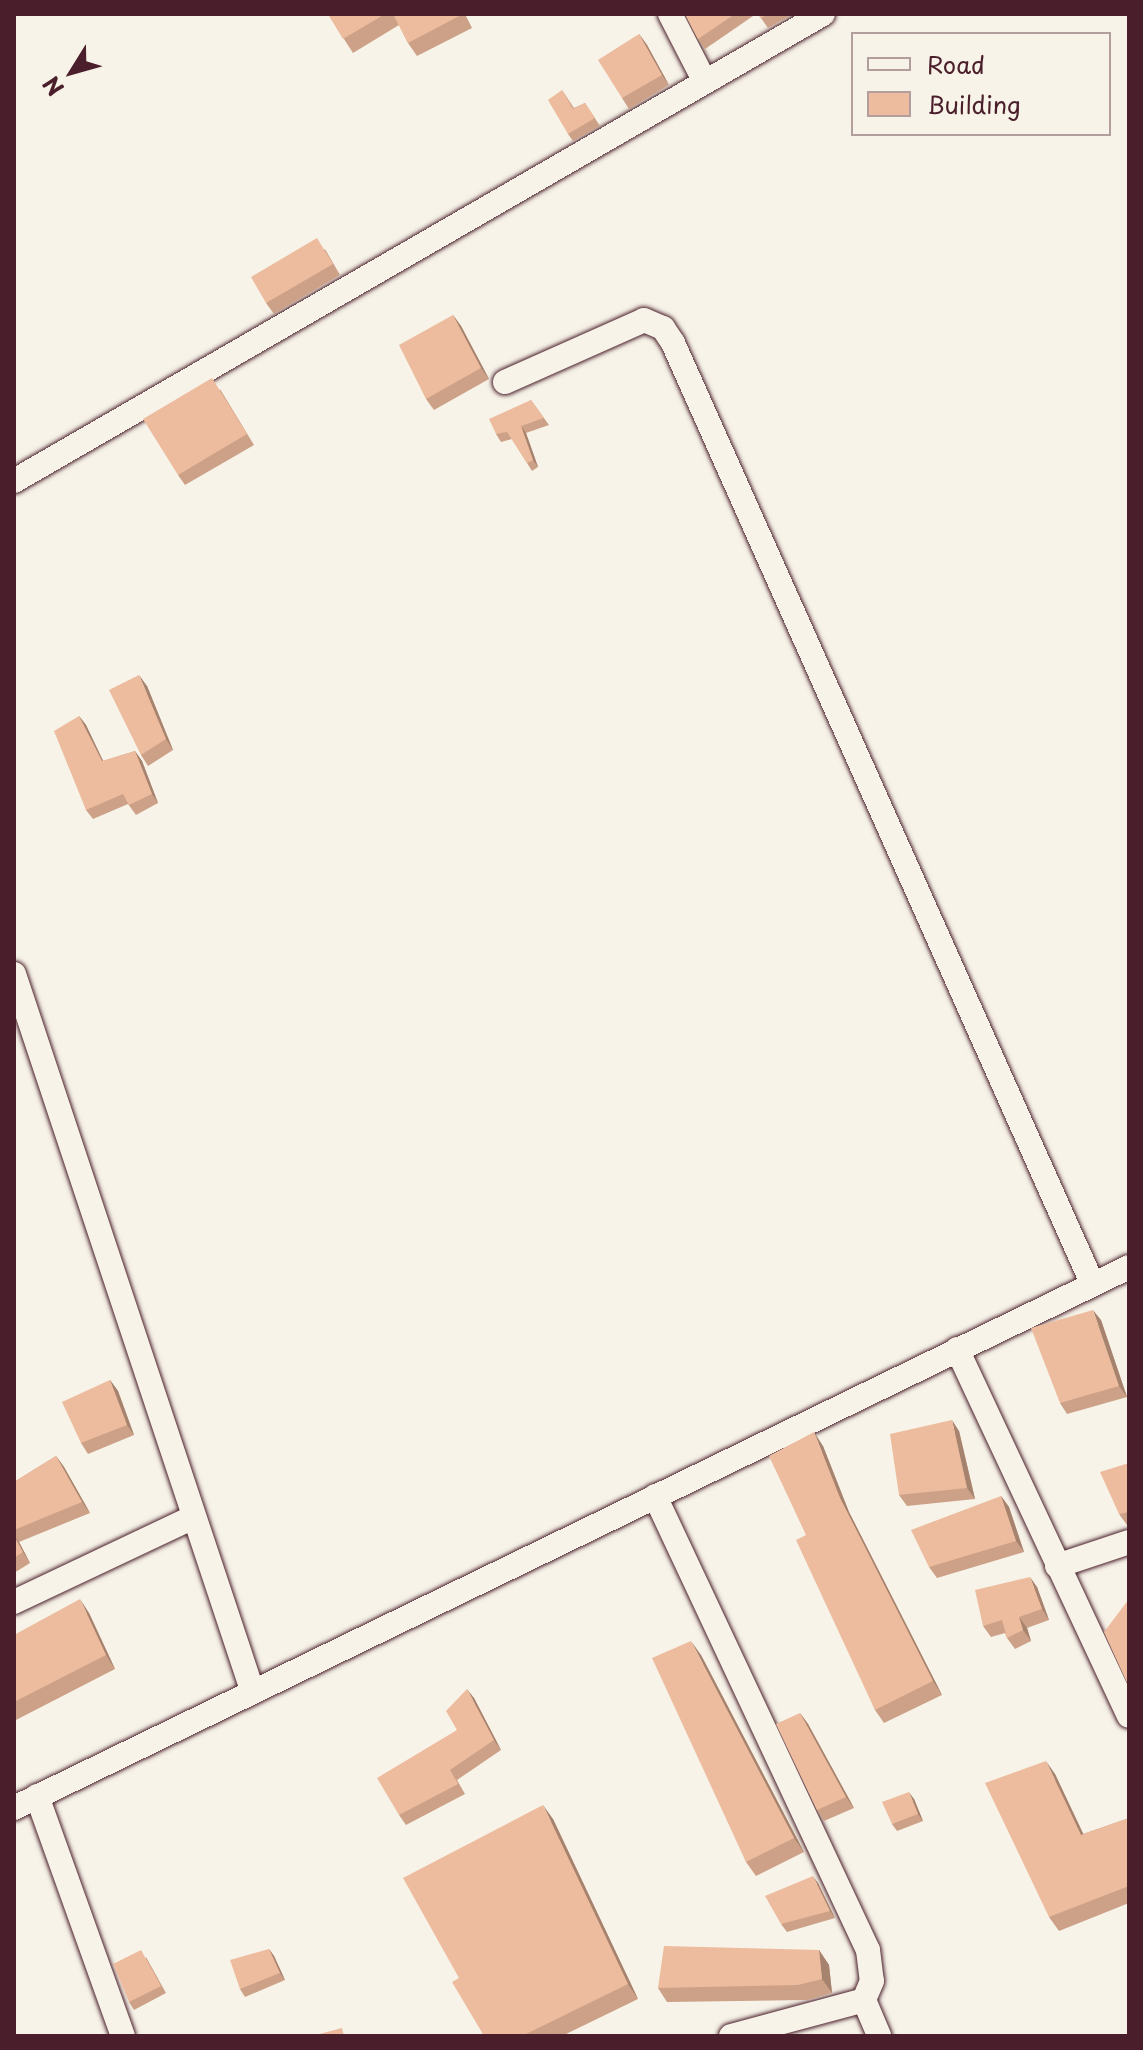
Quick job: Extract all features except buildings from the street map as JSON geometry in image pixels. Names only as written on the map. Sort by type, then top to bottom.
[{"type":"street","points":[[670,14],[705,82]]},
{"type":"street","points":[[14,481],[823,14]]},
{"type":"street","points":[[505,382],[644,320],[663,328],[673,343],[1097,1283]]},
{"type":"street","points":[[14,974],[252,1690]]},
{"type":"street","points":[[14,1808],[1129,1267]]},
{"type":"street","points":[[1097,1283],[1129,1286]]},
{"type":"street","points":[[957,1349],[1129,1716]]},
{"type":"street","points":[[655,1496],[868,1950],[872,1981],[864,2000],[879,2036]]},
{"type":"street","points":[[14,1602],[194,1517]]},
{"type":"street","points":[[1057,1566],[1129,1542]]},
{"type":"street","points":[[37,1796],[123,2036]]},
{"type":"street","points":[[731,2036],[864,2000]]}]
